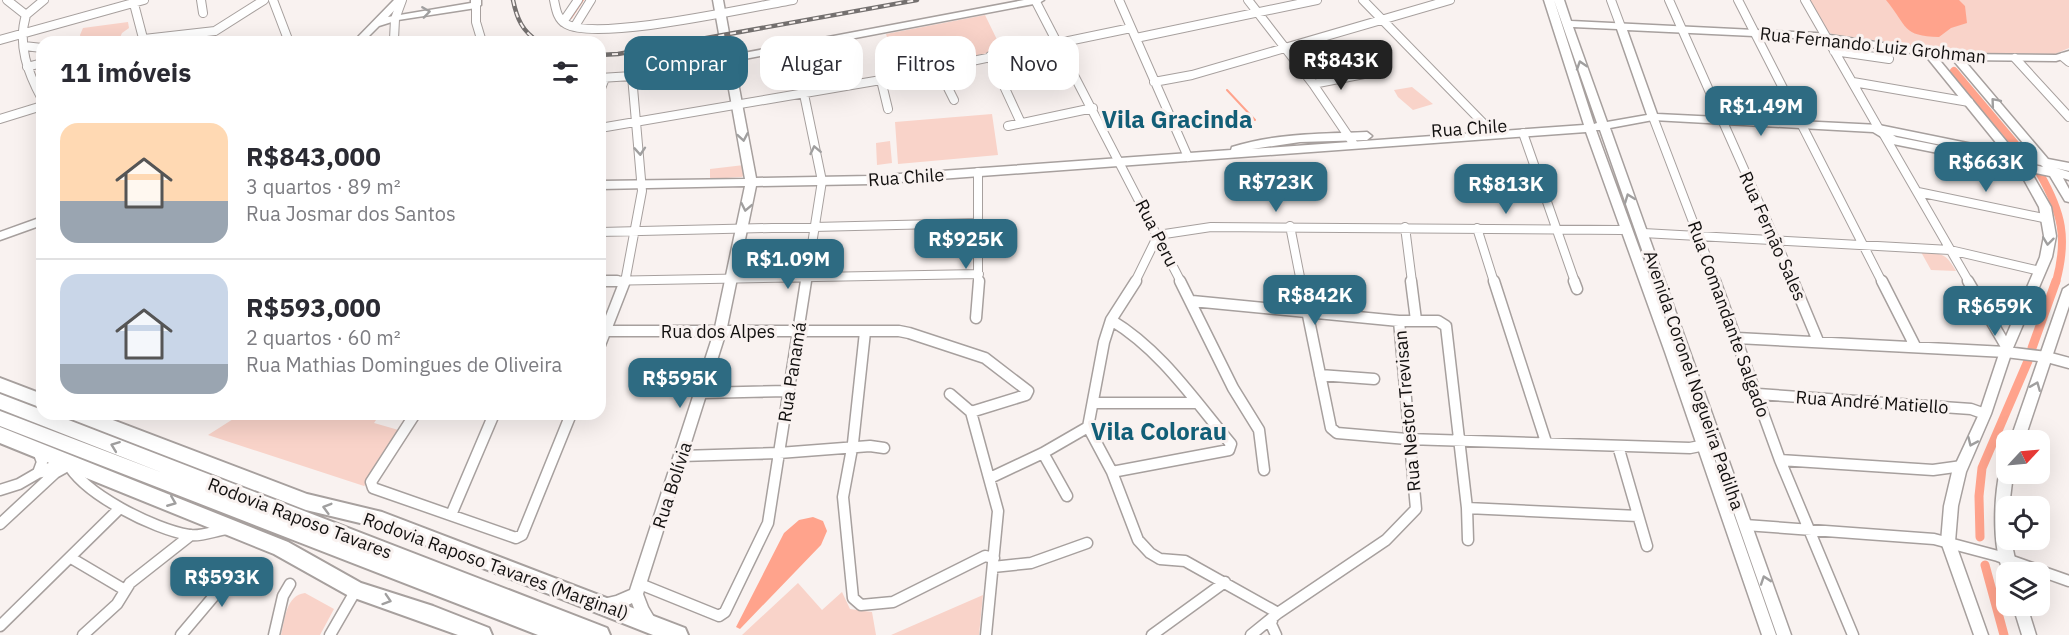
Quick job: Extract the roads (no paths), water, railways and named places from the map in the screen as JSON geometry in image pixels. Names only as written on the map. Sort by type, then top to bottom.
[{"type":"highway","points":[[1,389],[36,399]]},
{"type":"highway","name":"Rodovia Raposo Tavares","points":[[1,389],[36,403]]},
{"type":"highway","name":"Rodovia Raposo Tavares","points":[[0,418],[563,635]]},
{"type":"highway","name":"Rodovia Raposo Tavares","points":[[76,420],[600,635]]},
{"type":"highway","name":"Rodovia Raposo Tavares (Marginal)","points":[[92,420],[306,502],[382,520],[678,635]]},
{"type":"highway","points":[[0,435],[34,448],[58,468],[231,528],[281,548],[356,590],[433,615],[482,635]]},
{"type":"main road","points":[[364,36],[400,0]]},
{"type":"main road","name":"Rua Bolívia","points":[[718,0],[724,36]]},
{"type":"main road","points":[[847,36],[1037,0]]},
{"type":"main road","name":"Avenida Coronel Nogueira Padilha","points":[[1549,0],[1637,236],[1769,635]]},
{"type":"main road","name":"Avenida Coronel Nogueira Padilha","points":[[1558,0],[1568,24],[1595,123],[1596,141],[1620,228],[1637,236]]},
{"type":"main road","points":[[376,24],[396,17],[476,3]]},
{"type":"main road","name":"Rua Fernando Luiz Grohman","points":[[1568,24],[1826,38],[1956,57],[2067,58]]},
{"type":"main road","name":"Rua Comandante Salgado","points":[[1621,27],[1653,117]]},
{"type":"main road","points":[[1932,55],[2036,189],[2048,219],[2050,236],[2040,271],[2006,350],[1985,414],[1955,485],[1948,542],[1981,635]]},
{"type":"main road","points":[[1956,57],[2054,173],[2069,198]]},
{"type":"main road","name":"Rua Bolívia","points":[[638,589],[720,332],[751,183],[734,90]]},
{"type":"main road","points":[[1595,123],[1653,117],[1802,125],[1884,134],[2069,167]]},
{"type":"main road","name":"Rua Chile","points":[[606,186],[871,180],[1212,155],[1249,149],[1487,127],[1595,123]]},
{"type":"main road","name":"Rua Chile","points":[[1352,141],[1523,133],[1595,123]]},
{"type":"main road","points":[[1564,129],[1581,130],[1596,141]]},
{"type":"main road","points":[[1884,134],[2021,167],[2069,176]]},
{"type":"main road","points":[[0,236],[36,223]]},
{"type":"main road","points":[[2021,430],[2069,289]]},
{"type":"main road","name":"Avenida Coronel Nogueira Padilha","points":[[1709,450],[1745,525],[1784,635]]},
{"type":"main road","points":[[2004,484],[2000,506],[2002,557],[2005,562]]},
{"type":"main road","points":[[603,605],[616,603],[638,589],[642,612],[651,624]]},
{"type":"main road","points":[[2023,616],[2029,635]]},
{"type":"street","points":[[7,0],[26,15]]},
{"type":"street","points":[[36,86],[27,67],[21,28],[26,15],[44,0]]},
{"type":"street","points":[[0,40],[144,0]]},
{"type":"street","points":[[201,0],[203,13]]},
{"type":"street","points":[[176,36],[215,31],[264,0]]},
{"type":"street","points":[[273,0],[286,36]]},
{"type":"street","points":[[393,36],[400,0]]},
{"type":"street","points":[[554,0],[558,15],[563,22],[604,30],[793,0]]},
{"type":"street","points":[[563,22],[578,0]]},
{"type":"street","points":[[575,26],[590,1],[599,0]]},
{"type":"street","name":"Rua Peru","points":[[1037,0],[1055,36]]},
{"type":"street","points":[[1122,0],[1131,28],[1188,157]]},
{"type":"street","points":[[1248,0],[1313,84],[1352,141]]},
{"type":"street","points":[[1136,38],[1317,0]]},
{"type":"street","points":[[1363,0],[1487,127]]},
{"type":"street","points":[[1154,82],[1192,75],[1450,0]]},
{"type":"street","name":"Rua Comandante Salgado","points":[[1611,0],[1621,27]]},
{"type":"street","name":"Rua Fernão Sales","points":[[1669,0],[1777,241],[1818,340]]},
{"type":"street","points":[[1738,0],[1915,346]]},
{"type":"street","points":[[1805,0],[1918,192],[2006,350]]},
{"type":"street","points":[[133,2],[143,36]]},
{"type":"street","points":[[476,3],[476,22],[480,36]]},
{"type":"street","points":[[1079,37],[1131,28]]},
{"type":"street","points":[[24,46],[36,47]]},
{"type":"street","points":[[1834,51],[1889,59]]},
{"type":"street","points":[[2015,58],[2069,117]]},
{"type":"street","points":[[27,67],[36,65]]},
{"type":"street","points":[[1313,84],[1364,74]]},
{"type":"street","points":[[606,78],[624,77]]},
{"type":"street","points":[[606,127],[875,81]]},
{"type":"street","name":"Rua Peru","points":[[1079,81],[1192,301],[1233,388],[1259,430],[1264,470]]},
{"type":"street","points":[[1853,82],[1969,102]]},
{"type":"street","points":[[606,331],[625,281],[643,185],[634,90]]},
{"type":"street","name":"Rua Panamá","points":[[638,589],[719,616],[726,612],[768,523],[822,181],[802,90]]},
{"type":"street","points":[[883,90],[888,109]]},
{"type":"street","points":[[949,90],[954,100]]},
{"type":"street","points":[[1006,90],[1021,123]]},
{"type":"street","points":[[3,118],[36,108]]},
{"type":"street","points":[[1008,126],[1093,108]]},
{"type":"street","name":"Rua Comandante Salgado","points":[[1653,117],[1758,394],[1780,460],[1853,635]]},
{"type":"street","points":[[1523,133],[1577,290]]},
{"type":"street","points":[[976,318],[979,274],[978,172]]},
{"type":"street","points":[[1918,192],[2048,219]]},
{"type":"street","points":[[606,232],[979,224]]},
{"type":"street","points":[[1290,226],[1306,311],[1334,431],[1411,439],[1546,442],[1709,450]]},
{"type":"street","points":[[1276,635],[1271,624],[1276,615],[1225,582],[1185,561],[1169,561],[1150,553],[1138,540],[1113,472],[1088,427],[1104,342],[1111,320],[1136,281],[1158,235],[1211,227],[1620,228]]},
{"type":"street","points":[[1405,227],[1416,320]]},
{"type":"street","points":[[1477,228],[1546,442]]},
{"type":"street","points":[[1637,236],[1699,236],[1950,250],[2040,271]]},
{"type":"street","points":[[606,281],[979,274]]},
{"type":"street","points":[[1192,301],[1399,321],[1438,321],[1446,326],[1467,508],[1468,540]]},
{"type":"street","points":[[1111,320],[1130,330],[1231,444],[1228,450],[1113,472]]},
{"type":"street","name":"Rua Nestor Trevisan","points":[[1251,635],[1276,615],[1386,540],[1416,509],[1399,321]]},
{"type":"street","name":"Rua dos Alpes","points":[[606,331],[899,331],[956,347],[985,358],[1028,393],[971,412]]},
{"type":"street","points":[[865,332],[852,448],[843,497],[843,519],[852,598],[857,603],[861,605],[893,602],[985,556],[993,562],[1016,567],[1036,564],[1087,543]]},
{"type":"street","points":[[1737,338],[2006,350],[2069,363]]},
{"type":"street","points":[[1977,350],[1992,357],[2000,370]]},
{"type":"street","points":[[1320,375],[1374,380]]},
{"type":"street","points":[[701,393],[789,391]]},
{"type":"street","points":[[950,394],[971,412],[999,511],[986,635]]},
{"type":"street","name":"Rua André Matiello","points":[[1758,394],[1971,410],[1985,414]]},
{"type":"street","points":[[1094,403],[1197,403]]},
{"type":"street","points":[[411,420],[370,485],[373,488],[519,538],[568,420]]},
{"type":"street","points":[[452,515],[492,420]]},
{"type":"street","points":[[990,478],[1043,453],[1088,427]]},
{"type":"street","points":[[681,456],[780,453],[877,446],[884,448]]},
{"type":"street","points":[[1618,446],[1647,546]]},
{"type":"street","points":[[1043,453],[1067,496]]},
{"type":"street","points":[[1780,460],[1933,470],[1962,466]]},
{"type":"street","points":[[0,490],[58,468],[72,474],[92,491],[120,508],[191,536]]},
{"type":"street","points":[[0,524],[58,468]]},
{"type":"street","points":[[1933,470],[1947,477],[1955,485]]},
{"type":"street","points":[[0,626],[120,508]]},
{"type":"street","points":[[1467,508],[1638,516]]},
{"type":"street","points":[[1745,525],[1948,542],[2002,557],[2069,581]]},
{"type":"street","points":[[83,635],[117,604],[124,590],[152,564],[191,536],[231,528]]},
{"type":"street","points":[[71,558],[124,590]]},
{"type":"street","points":[[181,635],[241,564]]},
{"type":"street","points":[[1152,635],[1225,582]]},
{"type":"street","points":[[274,635],[283,596],[290,584]]},
{"type":"street","points":[[330,635],[356,590]]},
{"type":"waterway","points":[[571,18],[583,0]]},
{"type":"waterway","points":[[1954,71],[2023,153]]},
{"type":"waterway","points":[[1227,90],[1255,120]]},
{"type":"waterway","points":[[2040,174],[2053,201],[2061,226],[2062,252],[2056,282]]},
{"type":"waterway","points":[[2032,348],[2056,281]]},
{"type":"waterway","points":[[1980,537],[1979,496],[1982,468],[2028,361]]},
{"type":"waterway","points":[[1985,565],[2004,635]]},
{"type":"railway","points":[[513,0],[521,24],[532,36]]},
{"type":"railway","points":[[606,55],[917,0]]},
{"type":"district","name":"Vila Gracinda","points":[[1177,119]]},
{"type":"district","name":"Vila Colorau","points":[[1159,431]]}]
